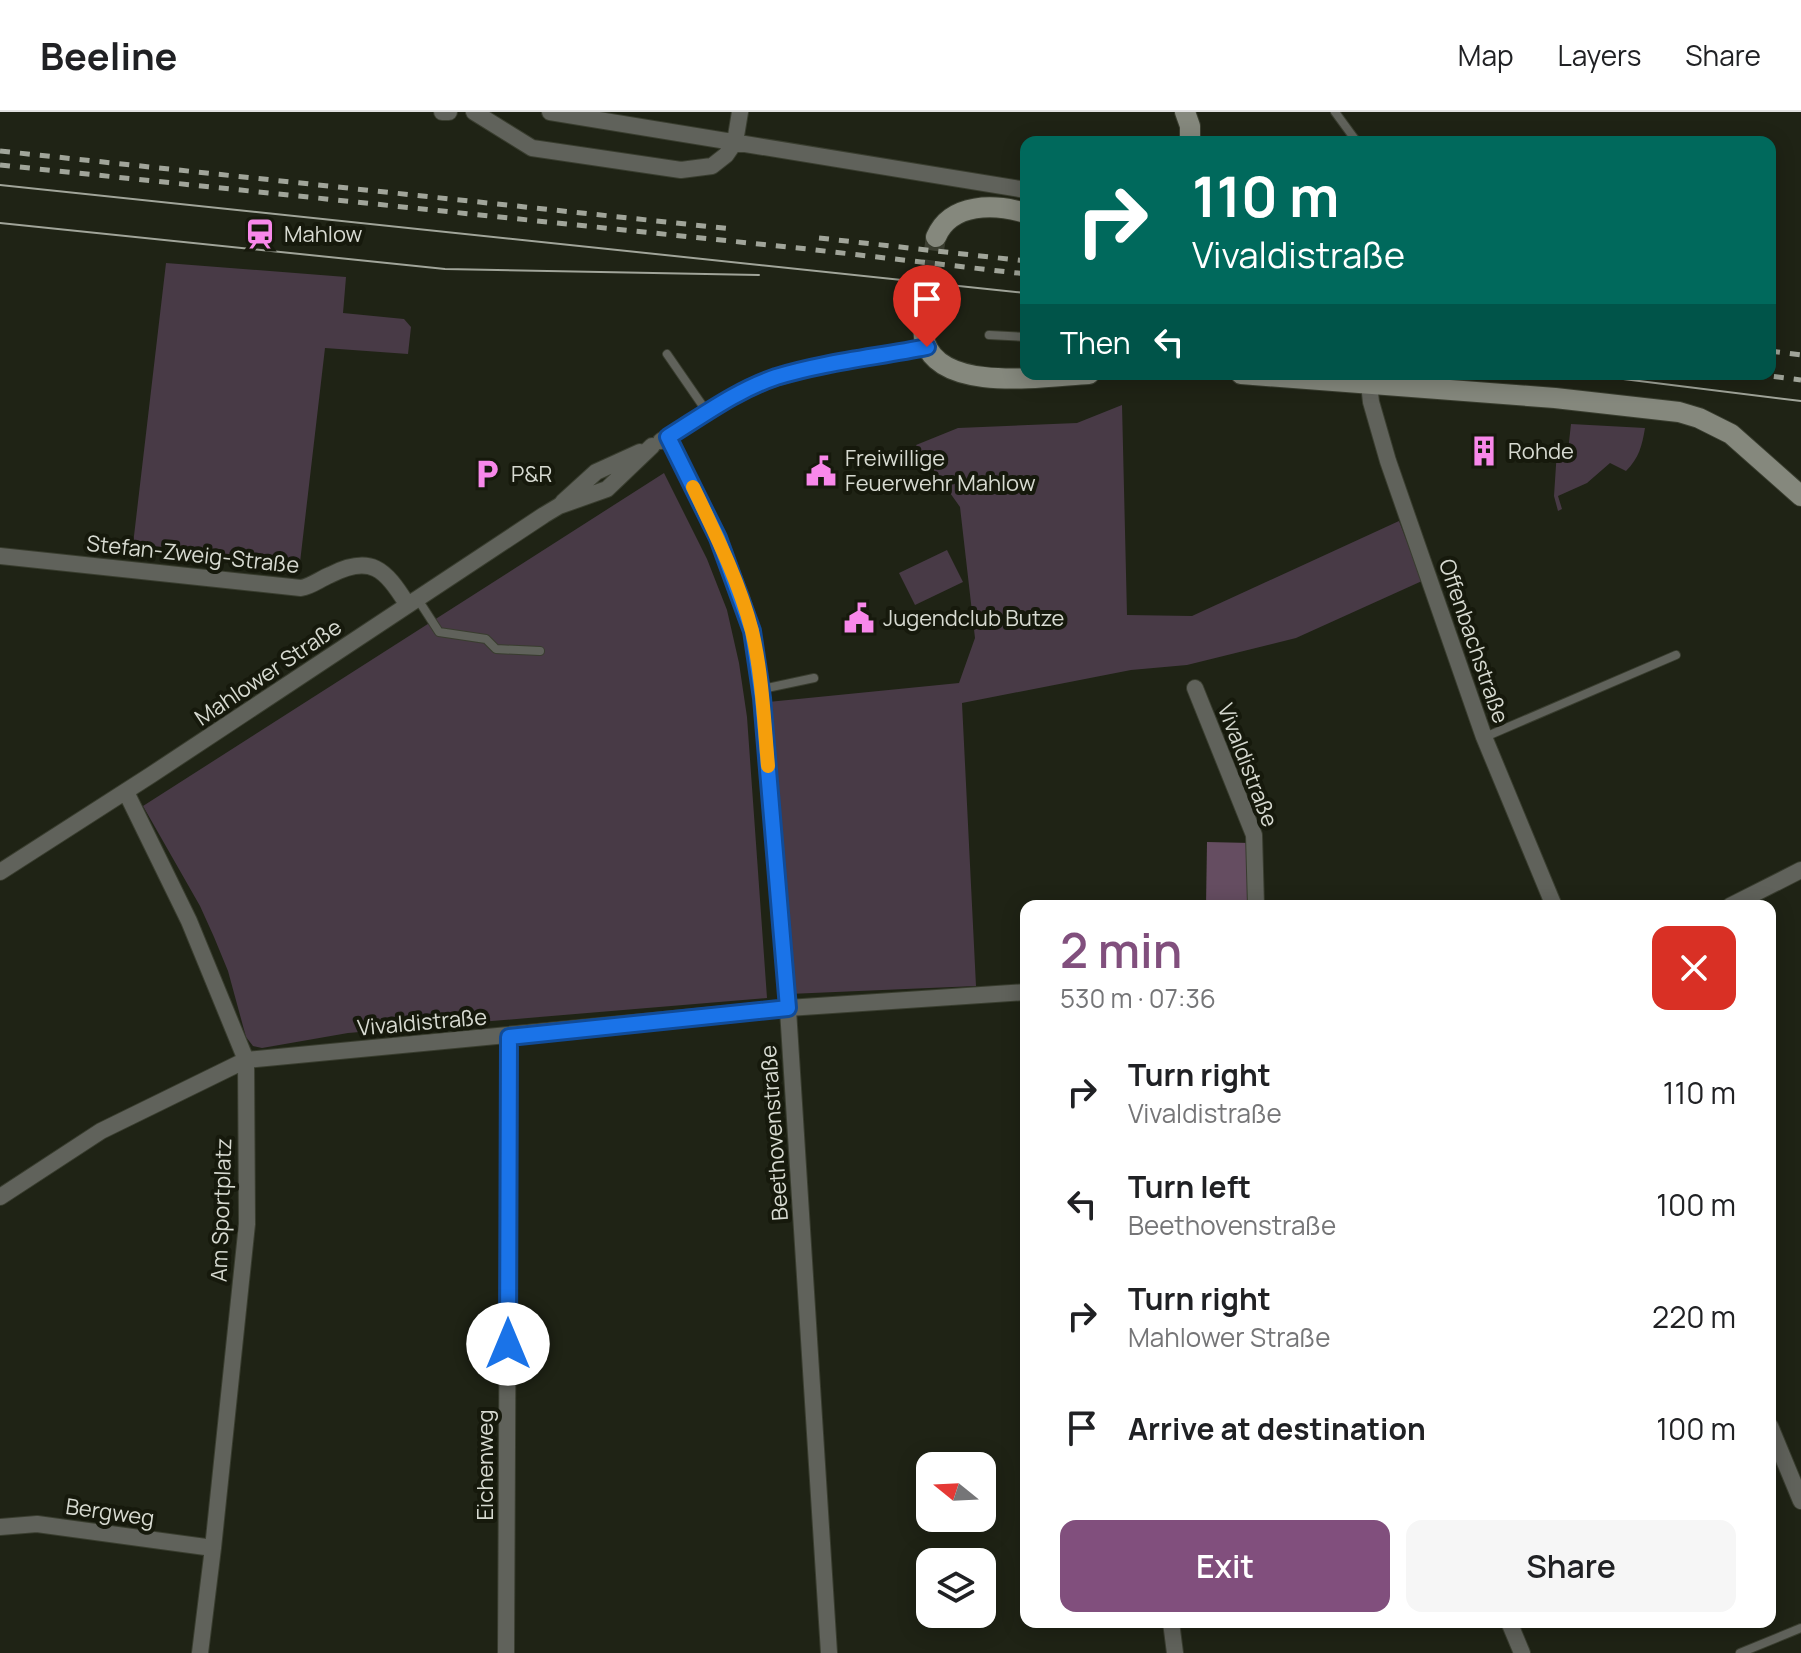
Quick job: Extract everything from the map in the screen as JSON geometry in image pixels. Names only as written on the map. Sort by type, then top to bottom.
[{"type":"main road","points":[[1185,112],[1190,136]]},
{"type":"main road","points":[[936,237],[945,223],[968,209],[993,207],[1020,212]]},
{"type":"main road","points":[[925,310],[923,334],[927,347],[945,365],[977,377],[1020,377]]},
{"type":"main road","points":[[1318,380],[1555,398],[1679,412],[1731,434],[1801,496]]},
{"type":"street","points":[[442,112],[449,112]]},
{"type":"street","points":[[474,112],[532,148],[681,170],[712,166],[726,155],[735,142],[740,112]]},
{"type":"street","points":[[550,112],[1020,189]]},
{"type":"street","name":"Mahlower Straße","points":[[0,872],[559,506],[607,489],[652,446],[734,396],[774,378],[927,347]]},
{"type":"street","name":"Offenbachstraße","points":[[1369,384],[1388,461],[1484,737],[1552,900]]},
{"type":"street","name":"Beethovenstraße","points":[[668,437],[718,538],[741,597],[752,631],[761,689],[788,1008],[829,1653]]},
{"type":"street","name":"Stefan-Zweig-Straße","points":[[0,556],[301,588],[341,570],[369,565],[385,573],[412,601]]},
{"type":"street","name":"Vivaldistraße","points":[[1195,688],[1254,835],[1256,900]]},
{"type":"street","name":"Am Sportplatz","points":[[126,792],[189,921],[246,1060],[247,1224],[200,1653]]},
{"type":"street","points":[[1742,900],[1801,870]]},
{"type":"street","name":"Vivaldistraße","points":[[0,1197],[101,1131],[246,1060],[788,1008],[1020,992]]},
{"type":"street","name":"Eichenweg","points":[[506,1653],[509,1037]]},
{"type":"street","points":[[1776,1441],[1801,1501]]},
{"type":"street","name":"Bergweg","points":[[0,1527],[37,1524],[213,1548]]},
{"type":"street","points":[[1172,1628],[1175,1653]]},
{"type":"street","points":[[1512,1628],[1522,1653]]},
{"type":"lane","points":[[1335,112],[1353,136]]},
{"type":"lane","points":[[989,335],[1020,337]]},
{"type":"lane","points":[[667,354],[707,412]]},
{"type":"lane","points":[[412,601],[439,632],[486,639],[496,649],[540,651]]},
{"type":"lane","points":[[1484,737],[1676,655]]},
{"type":"lane","points":[[761,689],[814,678]]},
{"type":"lane","points":[[1740,1653],[1801,1628]]},
{"type":"shaded area","points":[[166,263],[346,277],[343,313],[404,319],[411,327],[408,354],[325,348],[299,571],[132,553]]},
{"type":"shaded area","points":[[1122,405],[1127,615],[1192,616],[1399,521],[1422,581],[1296,638],[1187,665],[1131,670],[962,703],[976,986],[789,994],[768,702],[959,683],[975,638],[960,507],[916,445],[958,428],[1077,423]]},
{"type":"shaded area","points":[[1571,424],[1645,428],[1639,451],[1626,471],[1610,463],[1587,483],[1558,496],[1562,509],[1558,511],[1554,496],[1557,450],[1568,451]]},
{"type":"shaded area","points":[[664,473],[707,559],[727,610],[739,663],[747,717],[767,998],[348,1033],[262,1048],[253,1046],[246,1037],[228,971],[200,906],[143,806]]},
{"type":"shaded area","points":[[947,550],[963,582],[915,605],[899,573]]},
{"type":"shaded area","points":[[1207,842],[1251,843],[1248,900],[1206,900]]},
{"type":"tunnel","points":[[925,310],[936,237]]},
{"type":"tram line","points":[[0,185],[1020,292]]},
{"type":"tram line","points":[[0,223],[445,269],[759,275]]},
{"type":"tram line","points":[[1631,380],[1801,401]]},
{"type":"railway","points":[[0,151],[732,229]]},
{"type":"railway","points":[[0,165],[1020,273]]},
{"type":"railway","points":[[819,238],[1020,260]]},
{"type":"railway","points":[[1776,352],[1801,355]]},
{"type":"railway","points":[[1776,377],[1801,380]]},
{"type":"slow traffic","points":[[693,487],[718,538],[752,631],[768,766]]},
{"type":"place","name":"Mahlow","points":[[260,234]]},
{"type":"place","name":"Rohde","points":[[1484,451]]},
{"type":"place","name":"Freiwillige Feuerwehr Mahlow","points":[[821,471]]},
{"type":"place","name":"P&R","points":[[487,474]]},
{"type":"place","name":"Jugendclub Butze","points":[[859,618]]},
{"type":"route","points":[[508,1344],[509,1037],[788,1008],[762,698],[752,631],[718,538],[668,437],[734,396],[774,378],[927,347]]}]
